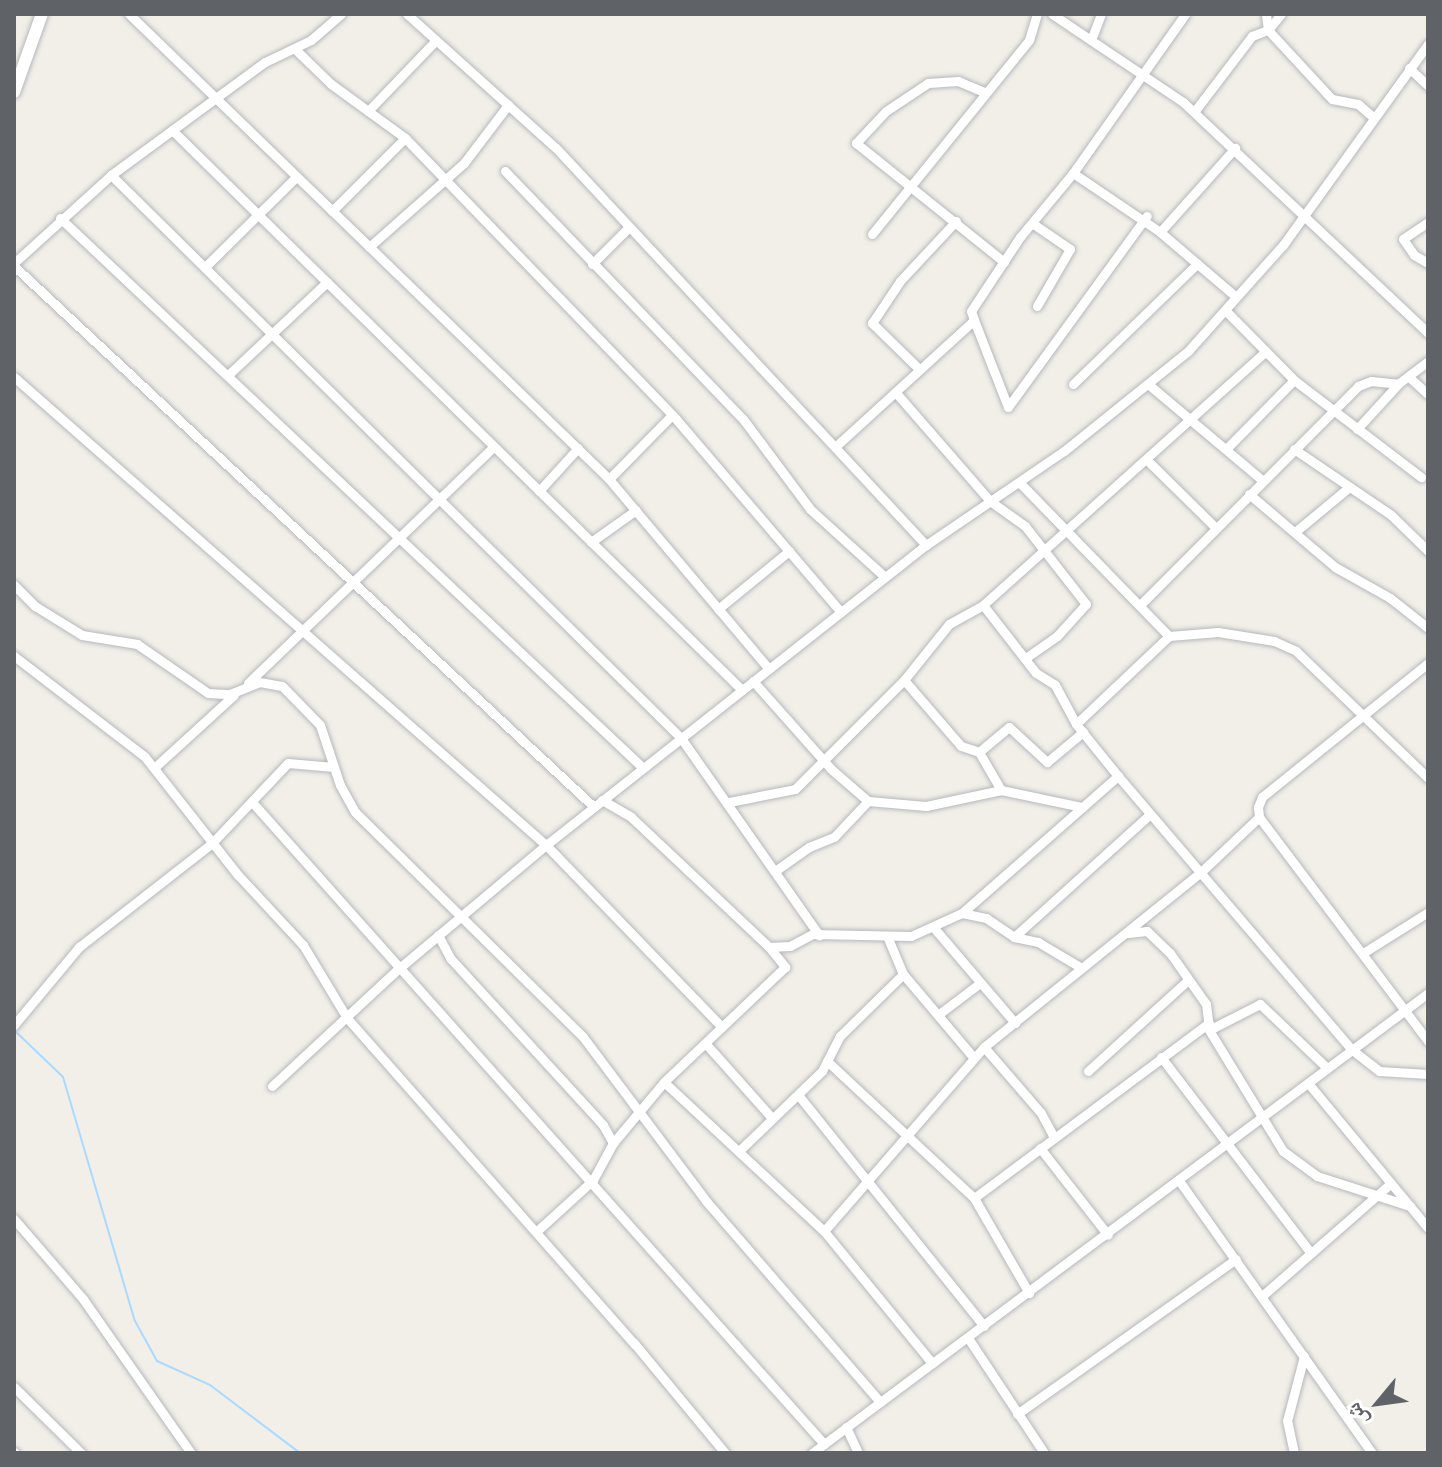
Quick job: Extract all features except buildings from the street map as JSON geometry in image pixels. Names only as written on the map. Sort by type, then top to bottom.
[{"type":"main road","points":[[14,92],[42,14]]},
{"type":"street","points":[[129,14],[609,479],[769,669]]},
{"type":"street","points":[[341,14],[295,49],[265,62],[111,175],[60,218],[14,265],[351,581],[598,804],[631,817],[769,947],[785,967],[664,1082],[613,1143],[593,1180],[537,1231]]},
{"type":"street","points":[[407,14],[508,105],[629,227],[926,545]]},
{"type":"street","points":[[872,234],[1029,40],[1037,14]]},
{"type":"street","points":[[1052,14],[1194,112],[1428,333]]},
{"type":"street","points":[[1091,40],[1101,14]]},
{"type":"street","points":[[1145,219],[1008,407],[971,311],[1185,14]]},
{"type":"street","points":[[1266,14],[1268,30],[1332,99],[1358,104],[1372,116]]},
{"type":"street","points":[[1194,112],[1252,36],[1268,30],[1281,14]]},
{"type":"street","points":[[368,111],[436,40]]},
{"type":"street","points":[[272,1086],[397,970],[546,845],[926,545],[1020,483],[1189,350],[1305,216],[1372,116],[1428,44]]},
{"type":"street","points":[[295,49],[405,138],[672,415],[841,612]]},
{"type":"street","points":[[1409,68],[1428,86]]},
{"type":"street","points":[[984,92],[958,81],[928,83],[886,111],[856,143],[908,189],[956,221],[1004,262]]},
{"type":"street","points":[[369,247],[444,180],[508,105]]},
{"type":"street","points":[[172,130],[742,690]]},
{"type":"street","points":[[332,211],[405,138]]},
{"type":"street","points":[[1160,232],[1235,148]]},
{"type":"street","points":[[505,171],[743,419],[810,509],[885,577]]},
{"type":"street","points":[[1073,173],[1145,219],[1236,297]]},
{"type":"street","points":[[111,175],[439,495],[681,738],[729,802],[819,935]]},
{"type":"street","points":[[205,267],[296,177]]},
{"type":"street","points":[[60,218],[643,768]]},
{"type":"street","points":[[917,367],[872,323],[900,281],[956,221]]},
{"type":"street","points":[[1428,222],[1403,239],[1414,255],[1428,263]]},
{"type":"street","points":[[1032,223],[1070,249],[1037,306]]},
{"type":"street","points":[[592,264],[629,227]]},
{"type":"street","points":[[1073,384],[1197,264]]},
{"type":"street","points":[[228,375],[271,331],[327,282]]},
{"type":"street","points":[[1225,310],[1294,380],[1421,477]]},
{"type":"street","points":[[835,447],[897,394],[917,367],[974,320]]},
{"type":"street","points":[[729,802],[795,789],[827,762],[904,680],[949,624],[983,605],[1266,351]]},
{"type":"street","points":[[1357,429],[1398,384],[1410,378],[1428,361]]},
{"type":"street","points":[[14,377],[546,845],[722,1027]]},
{"type":"street","points":[[1410,378],[1428,394]]},
{"type":"street","points":[[1226,449],[1294,380]]},
{"type":"street","points":[[1141,604],[1261,479],[1358,386],[1371,381],[1398,384]]},
{"type":"street","points":[[1148,384],[1261,479]]},
{"type":"street","points":[[897,394],[990,501],[1025,526],[1086,604],[1057,636],[1025,658]]},
{"type":"street","points":[[609,479],[672,415]]},
{"type":"street","points":[[154,768],[247,685],[439,495],[493,447]]},
{"type":"street","points":[[539,491],[578,448]]},
{"type":"street","points":[[1294,449],[1391,515],[1428,551]]},
{"type":"street","points":[[1147,460],[1216,528]]},
{"type":"street","points":[[1020,483],[1169,636]]},
{"type":"street","points":[[1295,532],[1348,488]]},
{"type":"street","points":[[1249,494],[1335,567],[1390,598],[1428,628]]},
{"type":"street","points":[[591,542],[636,510]]},
{"type":"street","points":[[718,609],[789,551]]},
{"type":"street","points":[[14,585],[82,635],[130,640],[208,693],[230,694],[247,685],[282,686],[320,725],[334,767],[355,812],[583,1037],[706,1201],[880,1402]]},
{"type":"street","points":[[983,605],[1025,658],[1055,685],[1080,728],[1118,776],[1351,1049],[1379,1071],[1428,1074]]},
{"type":"street","points":[[979,752],[1009,727],[1047,762],[1169,636],[1218,632],[1274,641],[1296,651],[1365,714],[1428,778]]},
{"type":"street","points":[[14,656],[154,768],[212,843],[303,945],[347,1018],[537,1231],[725,1453]]},
{"type":"street","points":[[824,1231],[984,1047],[1200,873],[1259,817],[1262,797],[1428,663]]},
{"type":"street","points":[[904,680],[961,746],[979,752],[1001,790]]},
{"type":"street","points":[[753,681],[827,762],[868,801],[926,806],[1001,790],[1082,807]]},
{"type":"street","points":[[14,1025],[79,947],[212,843],[288,763],[334,767]]},
{"type":"street","points":[[769,947],[790,946],[819,935],[911,936],[934,928],[962,913],[1118,776]]},
{"type":"street","points":[[775,871],[809,847],[834,837],[868,801]]},
{"type":"street","points":[[252,802],[397,970],[593,1180],[824,1444]]},
{"type":"street","points":[[1014,937],[1150,814]]},
{"type":"street","points":[[1259,817],[1428,1041]]},
{"type":"street","points":[[1363,953],[1428,912]]},
{"type":"street","points":[[962,913],[986,918],[1014,937],[1038,942],[1080,967]]},
{"type":"street","points":[[934,928],[980,983],[1000,999],[1015,1023]]},
{"type":"street","points":[[1128,933],[1147,931],[1206,1004],[1209,1026],[1260,1120],[1283,1151],[1317,1176],[1410,1206]]},
{"type":"street","points":[[438,935],[451,959],[603,1125],[613,1143]]},
{"type":"street","points":[[887,936],[903,974],[974,1058]]},
{"type":"street","points":[[741,1149],[799,1096],[827,1061],[840,1036],[903,974]]},
{"type":"street","points":[[1088,1071],[1188,980]]},
{"type":"street","points":[[939,1014],[980,983]]},
{"type":"street","points":[[812,1453],[1180,1182],[1428,993]]},
{"type":"street","points":[[974,1198],[1161,1057],[1209,1026],[1260,1004],[1327,1068]]},
{"type":"street","points":[[706,1044],[772,1118]]},
{"type":"street","points":[[984,1047],[1041,1113],[1054,1137]]},
{"type":"street","points":[[1161,1057],[1311,1253]]},
{"type":"street","points":[[827,1061],[909,1134],[974,1198],[1029,1293]]},
{"type":"street","points":[[664,1082],[725,1143],[741,1149],[824,1231],[932,1363]]},
{"type":"street","points":[[1308,1083],[1428,1228]]},
{"type":"street","points":[[799,1096],[865,1185],[984,1326]]},
{"type":"street","points":[[1040,1148],[1108,1235]]},
{"type":"street","points":[[1180,1182],[1372,1453]]},
{"type":"street","points":[[1262,1296],[1391,1183]]},
{"type":"street","points":[[14,1219],[83,1299],[191,1453]]},
{"type":"street","points":[[1017,1414],[1236,1259]]},
{"type":"street","points":[[968,1338],[1044,1453]]},
{"type":"street","points":[[1294,1453],[1287,1421],[1304,1356]]},
{"type":"street","points":[[14,1387],[76,1451]]},
{"type":"street","points":[[846,1427],[858,1453]]},
{"type":"waterway","points":[[14,1030],[63,1077],[135,1321],[157,1361],[210,1385],[300,1453]]}]
